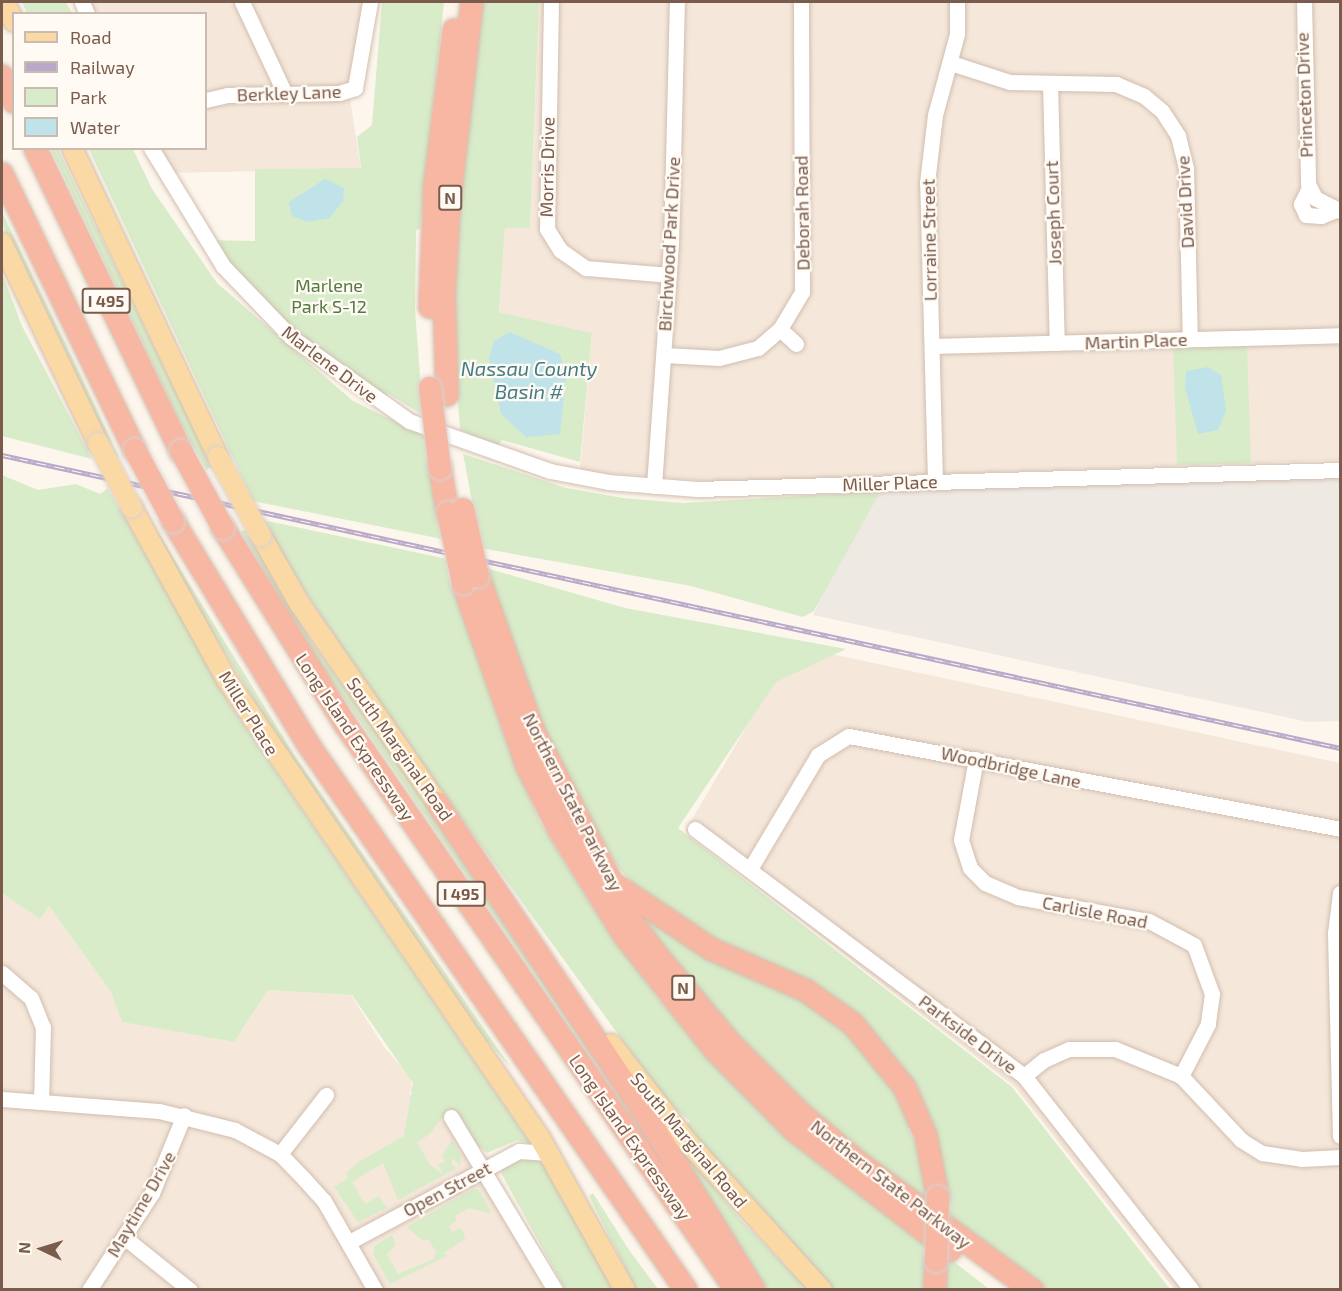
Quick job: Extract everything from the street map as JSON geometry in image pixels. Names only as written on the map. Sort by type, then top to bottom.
[{"type":"highway","name":"Northern State Parkway","points":[[457,2],[431,231],[439,391],[448,467],[471,580],[527,766],[594,889],[664,990],[721,1057],[794,1130],[874,1195],[1005,1290]]},
{"type":"highway","name":"Northern State Parkway","points":[[439,391],[447,239],[472,2]]},
{"type":"highway","points":[[2,76],[12,98]]},
{"type":"highway","name":"Long Island Expressway","points":[[36,150],[181,451],[223,528],[351,733],[736,1290]]},
{"type":"highway","name":"I 495","points":[[2,174],[135,450],[173,521],[310,747],[686,1290]]},
{"type":"highway","name":"Northern State Parkway","points":[[471,580],[534,732],[615,884],[632,922],[684,989],[800,1113],[859,1163],[1032,1290]]},
{"type":"highway","points":[[437,803],[640,1106],[754,1290]]},
{"type":"highway","points":[[615,884],[711,949],[805,990],[853,1024],[905,1088],[926,1136],[938,1197],[935,1290]]},
{"type":"highway","points":[[585,1145],[668,1290]]},
{"type":"main road","points":[[4,2],[12,18]]},
{"type":"main road","name":"South Marginal Road","points":[[73,150],[218,457],[299,603],[437,803],[632,1072],[690,1145],[822,1290]]},
{"type":"main road","name":"Miller Place","points":[[2,243],[132,508],[269,745],[456,1009],[549,1153],[625,1290]]},
{"type":"street","points":[[242,2],[285,94]]},
{"type":"street","name":"Berkley Lane","points":[[207,100],[227,94],[285,94],[355,88],[370,2]]},
{"type":"street","name":"Morris Drive","points":[[551,2],[547,229],[560,250],[585,268],[669,275]]},
{"type":"street","name":"Birchwood Park Drive","points":[[654,486],[669,275],[677,2]]},
{"type":"street","name":"Deborah Road","points":[[664,355],[729,357],[758,348],[780,330],[802,292],[804,274],[801,2]]},
{"type":"street","name":"Lorraine Street","points":[[935,482],[929,149],[951,63],[957,2]]},
{"type":"street","name":"Princeton Drive","points":[[1304,2],[1309,188],[1301,204],[1305,215],[1321,216],[1338,211]]},
{"type":"street","name":"David Drive","points":[[951,63],[1010,82],[1086,82],[1128,88],[1162,111],[1178,136],[1185,169],[1190,339]]},
{"type":"street","name":"Joseph Court","points":[[1050,83],[1057,343]]},
{"type":"street","name":"Marlene Drive","points":[[152,150],[187,212],[251,299],[340,375],[409,421],[447,437]]},
{"type":"street","points":[[780,330],[796,344]]},
{"type":"street","name":"Martin Place","points":[[932,346],[1341,335]]},
{"type":"street","name":"Miller Place","points":[[447,437],[550,471],[654,486],[935,482],[1341,470]]},
{"type":"street","name":"Woodbridge Lane","points":[[750,869],[810,766],[837,741],[861,736],[1108,788],[1263,811],[1341,829]]},
{"type":"street","name":"Carlisle Road","points":[[976,759],[961,840],[970,868],[985,883],[1018,897],[1165,926],[1194,945],[1212,994],[1208,1024],[1181,1076]]},
{"type":"street","name":"Parkside Drive","points":[[695,829],[1024,1076],[1192,1290]]},
{"type":"street","points":[[1341,893],[1335,933],[1341,1136]]},
{"type":"street","points":[[2,973],[31,998],[43,1027],[41,1102]]},
{"type":"street","points":[[1024,1076],[1051,1055],[1087,1045],[1115,1049],[1181,1076],[1250,1147],[1278,1157],[1340,1157]]},
{"type":"street","points":[[280,1154],[326,1095]]},
{"type":"street","points":[[2,1099],[184,1115],[235,1130],[280,1154],[324,1201],[375,1290]]},
{"type":"street","name":"Maytime Drive","points":[[89,1290],[124,1237],[170,1158],[184,1115]]},
{"type":"street","points":[[451,1117],[555,1290]]},
{"type":"street","points":[[1341,1142],[1341,1164]]},
{"type":"street","name":"Open Street","points":[[349,1242],[483,1168],[519,1151],[549,1153]]},
{"type":"street","points":[[124,1237],[190,1290]]},
{"type":"shaded area","points":[[82,2],[370,2],[349,92],[361,169],[164,173],[152,150],[207,150],[207,12],[87,12]]},
{"type":"shaded area","points":[[539,2],[1340,2],[1340,460],[720,482],[580,471],[592,333],[499,312],[505,227],[530,228]]},
{"type":"shaded area","points":[[1340,477],[1340,721],[1308,722],[813,615],[876,490]]},
{"type":"shaded area","points":[[794,646],[1340,763],[1340,1289],[1174,1289],[1015,1087],[685,831]]},
{"type":"shaded area","points":[[2,893],[40,918],[49,906],[111,992],[123,1022],[234,1042],[268,990],[351,995],[384,1047],[409,1075],[413,1089],[409,1094],[447,1111],[555,1289],[2,1289]]},
{"type":"green space","points":[[22,2],[66,2],[71,12],[27,12]]},
{"type":"green space","name":"Marlene Park S-12","points":[[382,2],[444,2],[420,229],[416,230],[415,310],[423,415],[387,393],[387,407],[291,337],[205,240],[255,241],[255,169],[361,168],[357,137],[372,125]]},
{"type":"green space","points":[[481,2],[539,2],[530,228],[505,228],[499,312],[592,333],[580,462],[502,440],[498,446],[460,430],[449,285]]},
{"type":"green space","points":[[51,150],[58,150],[212,467],[206,470],[180,421]]},
{"type":"green space","points":[[89,150],[133,150],[152,189],[217,283],[353,401],[425,436],[442,539],[253,501]]},
{"type":"green space","points":[[2,212],[119,457],[113,455],[2,224]]},
{"type":"green space","points":[[2,273],[22,326],[92,459],[2,436]]},
{"type":"green space","points":[[1247,344],[1251,463],[1177,465],[1173,346]]},
{"type":"green space","points":[[463,454],[566,488],[623,498],[683,503],[869,492],[878,496],[814,611],[803,617],[691,586],[481,548]]},
{"type":"green space","points":[[2,475],[38,490],[76,484],[100,494],[108,488],[230,705],[530,1143],[517,1140],[487,1153],[460,1130],[447,1111],[430,1134],[417,1142],[430,1165],[443,1174],[438,1164],[445,1162],[442,1155],[452,1140],[461,1156],[460,1166],[453,1158],[451,1164],[457,1168],[398,1200],[383,1163],[352,1182],[365,1204],[379,1196],[387,1208],[358,1222],[334,1187],[348,1178],[346,1173],[360,1161],[404,1136],[413,1083],[352,995],[268,990],[234,1042],[122,1022],[111,992],[49,906],[40,919],[2,893]]},
{"type":"green space","points":[[139,502],[295,756],[512,1069],[485,1039],[290,759],[183,584]]},
{"type":"green space","points":[[263,520],[447,559],[450,587],[459,594],[505,739],[540,822],[605,926],[659,999],[787,1137],[924,1242],[926,1289],[832,1289],[685,1127],[690,1121],[668,1103],[405,741],[308,596]]},
{"type":"green space","points":[[245,530],[311,641],[480,878],[637,1122],[306,643],[241,531]]},
{"type":"green space","points":[[486,568],[625,608],[846,649],[776,682],[678,828],[1012,1087],[1170,1289],[1044,1289],[948,1223],[943,1181],[867,1028],[703,939],[652,904],[617,866],[538,722]]},
{"type":"green space","points":[[637,914],[796,993],[844,1025],[876,1058],[914,1126],[908,1128],[923,1159],[926,1207],[834,1134],[722,1026]]},
{"type":"green space","points":[[648,1107],[740,1219],[807,1289],[762,1289]]},
{"type":"green space","points":[[530,1154],[543,1164],[613,1289],[565,1289],[501,1173],[504,1167]]},
{"type":"green space","points":[[473,1189],[479,1190],[492,1214],[469,1208],[455,1216],[457,1221],[449,1226],[453,1232],[461,1228],[466,1238],[444,1253],[447,1256],[390,1284],[373,1254],[374,1246],[392,1235],[396,1245],[387,1254],[398,1274],[434,1259],[436,1252],[428,1239],[423,1241],[407,1227]]},
{"type":"green space","points":[[593,1193],[629,1250],[658,1289],[636,1289],[589,1196]]},
{"type":"green space","points":[[944,1254],[989,1289],[942,1290]]},
{"type":"water","points":[[325,179],[344,188],[343,201],[330,218],[308,222],[292,216],[289,202]]},
{"type":"water","name":"Nassau County Basin #","points":[[510,332],[560,354],[566,378],[560,434],[526,437],[501,414],[489,358],[494,341]]},
{"type":"water","points":[[1208,367],[1221,375],[1226,411],[1218,430],[1198,434],[1185,388],[1186,371]]},
{"type":"railway","points":[[2,455],[1340,748]]}]
